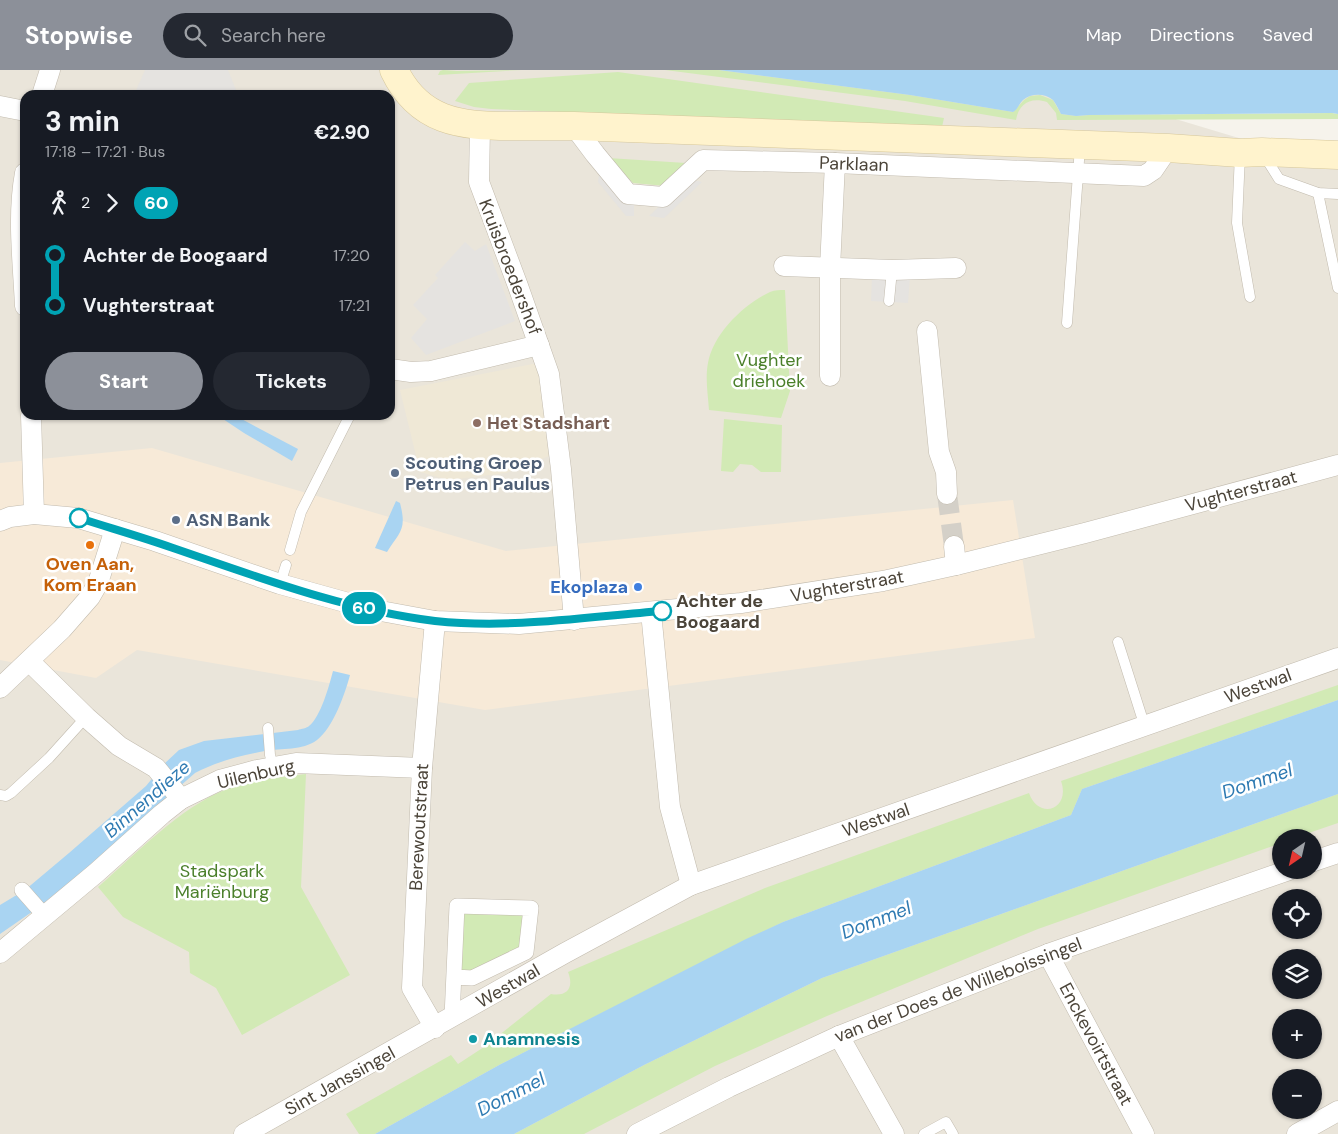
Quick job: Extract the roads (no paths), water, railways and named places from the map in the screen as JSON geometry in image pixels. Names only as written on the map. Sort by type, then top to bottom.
[{"type":"main road","name":"Parklaan","points":[[394,70],[415,100],[430,112],[446,119],[480,126],[574,126],[1338,155]]},
{"type":"street","points":[[44,90],[50,70]]},
{"type":"street","points":[[0,106],[20,109]]},
{"type":"street","name":"Kruisbroedershof","points":[[395,370],[412,372],[431,371],[539,345],[478,182],[480,126]]},
{"type":"street","name":"Parklaan","points":[[574,126],[628,194],[663,197],[703,160],[835,163],[1144,176],[1153,170],[1168,148]]},
{"type":"street","points":[[830,376],[830,268],[835,163]]},
{"type":"street","points":[[784,266],[892,270],[956,268]]},
{"type":"street","points":[[927,331],[939,452],[946,472],[947,494]]},
{"type":"street","points":[[539,345],[549,374],[556,418],[574,620]]},
{"type":"street","points":[[31,420],[34,514]]},
{"type":"street","name":"Vughterstraat","points":[[0,521],[10,517],[34,514],[78,518],[155,541],[280,584],[370,610],[435,621],[519,624],[741,604],[833,590],[955,556],[1085,533],[1338,465]]},
{"type":"street","points":[[0,688],[62,629],[90,597],[98,583],[115,530]]},
{"type":"street","points":[[651,612],[670,807],[691,885]]},
{"type":"street","name":"Berewoutstraat","points":[[435,621],[422,768],[412,988],[435,1028]]},
{"type":"street","name":"Westwal","points":[[435,1028],[565,953],[691,885],[1338,658]]},
{"type":"street","points":[[29,661],[86,717],[119,746],[156,768],[179,796]]},
{"type":"street","name":"Uilenburg","points":[[0,953],[41,913],[96,873],[162,814],[179,796],[271,761],[422,768]]},
{"type":"street","points":[[1322,858],[1338,853]]},
{"type":"street","name":"van der Does de Willeboissingel","points":[[637,1134],[729,1087],[840,1036],[1048,954],[1272,876]]},
{"type":"street","points":[[22,890],[41,913]]},
{"type":"street","points":[[452,1017],[457,906],[531,908],[526,952],[472,978],[455,977]]},
{"type":"street","name":"Enckevoirtstraat","points":[[1048,954],[1144,1134]]},
{"type":"street","name":"Sint Janssingel","points":[[244,1134],[435,1028]]},
{"type":"street","points":[[840,1036],[894,1134]]},
{"type":"street","points":[[1297,1134],[1338,1111]]},
{"type":"lane","points":[[1067,322],[1080,146]]},
{"type":"lane","points":[[1251,153],[1279,178],[1318,192],[1338,194]]},
{"type":"lane","points":[[1250,297],[1237,223],[1251,153]]},
{"type":"lane","points":[[1318,192],[1338,288]]},
{"type":"lane","points":[[889,301],[892,270]]},
{"type":"lane","points":[[290,550],[301,512],[347,420]]},
{"type":"lane","points":[[280,584],[286,565]]},
{"type":"lane","points":[[1118,642],[1145,727]]},
{"type":"lane","points":[[0,795],[6,796],[11,793],[49,758],[86,717]]},
{"type":"lane","points":[[268,728],[271,761]]},
{"type":"lane","points":[[924,1134],[946,1122],[953,1134]]},
{"type":"water","points":[[719,70],[1338,70],[1338,114],[1076,116],[1061,114],[1053,100],[1046,96],[1038,95],[1030,96],[1023,100],[1013,112],[910,95]]},
{"type":"water","points":[[224,420],[243,420],[298,449],[292,461]]},
{"type":"water","points":[[396,501],[400,503],[403,519],[402,525],[399,534],[387,552],[375,548]]},
{"type":"water","name":"Binnendieze","points":[[333,671],[350,675],[342,701],[333,719],[323,735],[317,740],[298,748],[265,751],[238,757],[212,765],[195,773],[83,871],[39,907],[0,934],[0,905],[25,890],[69,853],[146,786],[164,764],[179,750],[204,741],[298,730],[308,727],[321,708]]},
{"type":"water","name":"Dommel","points":[[1338,700],[1338,794],[822,978],[644,1065],[514,1134],[375,1134],[501,1064],[783,922],[1071,815],[1082,789]]},
{"type":"tunnel","points":[[947,494],[954,546]]},
{"type":"place","name":"Het Stadshart","points":[[477,423]]},
{"type":"place","name":"Scouting Groep Petrus en Paulus","points":[[395,473]]},
{"type":"place","name":"ASN Bank","points":[[176,520]]},
{"type":"place","name":"Oven Aan, Kom Eraan","points":[[90,545]]},
{"type":"place","name":"Ekoplaza","points":[[638,587]]},
{"type":"place","name":"Achter de Boogaard","points":[[662,611]]},
{"type":"place","name":"Anamnesis","points":[[473,1039]]},
{"type":"park label","name":"Vughter driehoek","points":[[769,370]]},
{"type":"park label","name":"Stadspark Mariënburg","points":[[222,881]]}]
